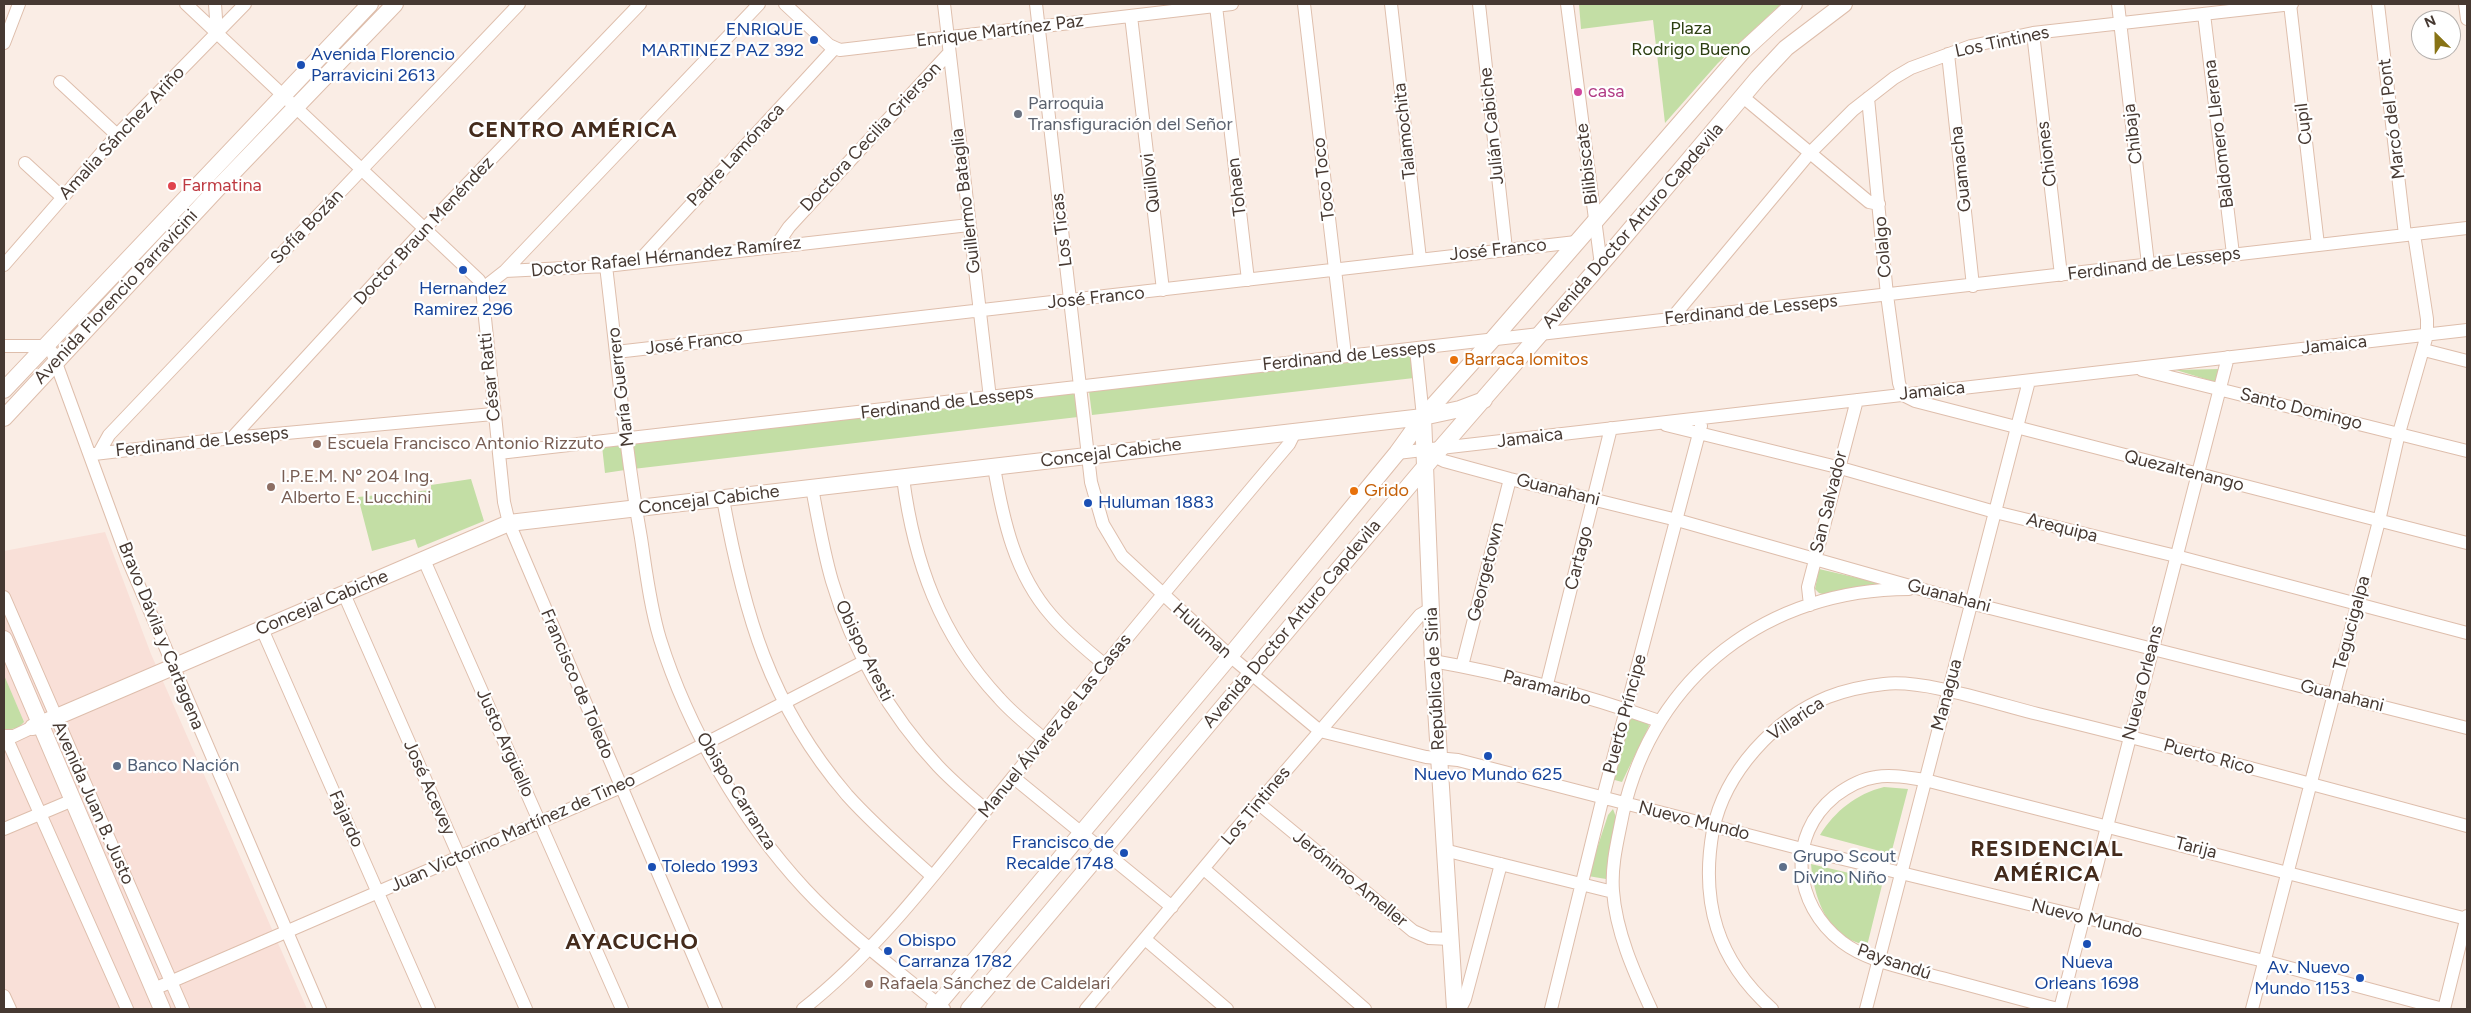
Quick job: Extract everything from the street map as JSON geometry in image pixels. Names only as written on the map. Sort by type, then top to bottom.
[{"type":"main road","name":"Avenida Florencio Parravicini","points":[[4,390],[370,4]]},
{"type":"main road","name":"Avenida Florencio Parravicini","points":[[4,418],[217,189],[395,4]]},
{"type":"main road","name":"Avenida Doctor Arturo Capdevila","points":[[938,1008],[1397,453],[1423,417],[1494,340],[1594,221],[1742,52],[1794,4]]},
{"type":"main road","name":"Avenida Doctor Arturo Capdevila","points":[[969,1009],[1431,455],[1484,400],[1601,265],[1743,96],[1786,48],[1844,4]]},
{"type":"main road","name":"Concejal Cabiche","points":[[43,723],[509,523],[1423,417],[1460,409],[1484,400]]},
{"type":"main road","name":"República de Siria","points":[[1423,417],[1431,455],[1433,661],[1456,1009]]},
{"type":"main road","name":"Avenida Juan B. Justo","points":[[4,639],[43,723],[69,801],[155,1009]]},
{"type":"main road","name":"Avenida Juan B. Justo","points":[[4,658],[43,723]]},
{"type":"main road","name":"Avenida Juan B. Justo","points":[[69,801],[162,1009]]},
{"type":"street","points":[[4,43],[19,4]]},
{"type":"street","points":[[186,4],[424,229],[476,275],[482,289]]},
{"type":"street","points":[[215,4],[217,33]]},
{"type":"street","name":"Amalia Sánchez Ariño","points":[[4,265],[117,135],[245,4]]},
{"type":"street","name":"Sofía Bozán","points":[[94,454],[109,435],[519,4]]},
{"type":"street","name":"Doctor Braun Menéndez","points":[[232,438],[424,229],[640,4]]},
{"type":"street","points":[[505,272],[759,4]]},
{"type":"street","points":[[785,4],[834,49]]},
{"type":"street","name":"Guillermo Bataglia","points":[[944,4],[990,398]]},
{"type":"street","name":"Los Ticas","points":[[1036,4],[1070,300],[1082,387],[1088,456]]},
{"type":"street","name":"Enrique Martínez Paz","points":[[834,49],[947,38],[1232,4]]},
{"type":"street","name":"Toco Toco","points":[[1304,4],[1345,355]]},
{"type":"street","name":"Talamochita","points":[[1391,4],[1420,259]]},
{"type":"street","name":"Julián Cabiche","points":[[1479,4],[1506,249]]},
{"type":"street","name":"Bilibiscate","points":[[1567,4],[1601,265]]},
{"type":"street","name":"Chibaja","points":[[2118,4],[2148,264]]},
{"type":"street","name":"Los Tintines","points":[[1672,318],[1809,154],[1868,98],[1903,73],[1971,46],[2032,33],[2291,4]]},
{"type":"street","name":"Cupil","points":[[2291,4],[2318,244]]},
{"type":"street","name":"Marcó del Pont","points":[[2378,4],[2410,234]]},
{"type":"street","points":[[2466,4],[2467,19]]},
{"type":"street","name":"Tohaen","points":[[1216,6],[1248,280]]},
{"type":"street","name":"Baldomero Llerena","points":[[2204,14],[2233,254]]},
{"type":"street","name":"Quillovi","points":[[1131,16],[1163,290]]},
{"type":"street","name":"Chiones","points":[[2032,33],[2061,275]]},
{"type":"street","name":"Padre Lamónaca","points":[[638,262],[834,49]]},
{"type":"street","name":"Doctora Cecilia Grierson","points":[[776,246],[789,227],[949,53]]},
{"type":"street","name":"Guamacha","points":[[1948,54],[1974,286]]},
{"type":"street","points":[[60,82],[117,135]]},
{"type":"street","points":[[1743,96],[1809,154],[1869,202],[1879,204]]},
{"type":"street","name":"Colalgo","points":[[1868,98],[1887,295],[1899,383],[1903,395]]},
{"type":"street","points":[[25,163],[62,197]]},
{"type":"street","name":"Doctor Rafael Hérnandez Ramírez","points":[[482,289],[505,272],[606,266],[969,225]]},
{"type":"street","name":"Ferdinand de Lesseps","points":[[498,453],[990,398],[1672,318],[1974,286],[2318,244],[2467,228]]},
{"type":"street","name":"Tegucigalpa","points":[[2252,1009],[2358,603],[2399,433],[2424,350],[2427,335],[2427,319],[2410,234]]},
{"type":"street","name":"José Franco","points":[[616,352],[1576,242]]},
{"type":"street","name":"María Guerrero","points":[[606,266],[636,509]]},
{"type":"street","name":"César Ratti","points":[[482,289],[498,453],[504,502],[509,523]]},
{"type":"street","name":"Jamaica","points":[[1397,453],[1431,455],[1611,428],[2467,330]]},
{"type":"street","points":[[4,346],[45,346]]},
{"type":"street","name":"Bravo Dávila y Cartagena","points":[[45,346],[52,352],[94,454],[128,560],[172,667],[320,1009]]},
{"type":"street","name":"República de Siria","points":[[1416,349],[1423,417]]},
{"type":"street","points":[[2424,350],[2467,361]]},
{"type":"street","name":"Nueva Orleans","points":[[2059,1009],[2228,357]]},
{"type":"street","name":"Santo Domingo","points":[[2135,368],[2467,451]]},
{"type":"street","name":"Managua","points":[[1866,1009],[2029,380]]},
{"type":"street","name":"Quezaltenango","points":[[1903,395],[1915,401],[2017,428],[2467,543]]},
{"type":"street","name":"San Salvador","points":[[1810,605],[1807,593],[1837,467],[1856,400]]},
{"type":"street","name":"Ferdinand de Lesseps","points":[[94,454],[232,438],[494,414]]},
{"type":"street","name":"Puerto Príncipe","points":[[1551,1009],[1603,797],[1700,434],[1701,419]]},
{"type":"street","name":"Arequipa","points":[[1658,423],[1837,467],[1995,512],[2176,556],[2467,633]]},
{"type":"street","name":"Cartago","points":[[1546,688],[1611,428]]},
{"type":"street","name":"Manuel Álvarez de Las Casas","points":[[803,1009],[843,976],[870,948],[932,876],[1161,594],[1289,444],[1295,432]]},
{"type":"street","name":"Guanahani","points":[[1431,455],[1444,461],[1677,520],[1970,602],[2467,728]]},
{"type":"street","name":"Huluman","points":[[1088,456],[1094,498],[1102,524],[1122,556],[1161,594],[1250,674],[1320,731],[1426,757],[1439,758]]},
{"type":"street","points":[[994,467],[1005,525],[1012,548],[1035,593],[1061,626],[1105,665]]},
{"type":"street","points":[[903,478],[911,533],[917,554],[926,581],[946,624],[971,665],[986,684],[1044,739]]},
{"type":"street","name":"Georgetown","points":[[1462,666],[1510,478]]},
{"type":"street","name":"Obispo Aresti","points":[[812,488],[832,582],[864,661],[894,711],[915,739],[939,767],[986,810]]},
{"type":"street","points":[[723,499],[737,573],[747,611],[760,649],[785,704],[820,760],[847,795],[874,824],[932,876]]},
{"type":"street","name":"Obispo Carranza","points":[[636,509],[660,637],[680,693],[704,745],[729,786],[780,859],[806,890],[938,1008]]},
{"type":"street","name":"Francisco de Toledo","points":[[509,523],[716,1009]]},
{"type":"street","name":"Justo Argüello","points":[[424,560],[622,1009]]},
{"type":"street","points":[[1651,1009],[1625,947],[1613,892],[1613,867],[1626,803],[1646,744],[1659,721],[1682,691],[1728,645],[1747,634],[1810,605],[1876,591],[1922,589]]},
{"type":"street","name":"José Acevey","points":[[344,594],[526,1009]]},
{"type":"street","name":"Avenida Juan B. Justo","points":[[4,597],[43,723],[183,1009]]},
{"type":"street","name":"Los Tintines","points":[[1086,1009],[1258,803],[1420,615],[1432,608]]},
{"type":"street","name":"Fajardo","points":[[262,629],[429,1009]]},
{"type":"street","name":"Juan Victorino Martínez de Tineo","points":[[154,989],[621,787],[785,704],[864,661]]},
{"type":"street","name":"Paramaribo","points":[[1433,661],[1462,666],[1627,709],[1659,721]]},
{"type":"street","name":"Villarica","points":[[1772,1009],[1746,984],[1734,967],[1714,919],[1708,885],[1708,867],[1714,825],[1729,788],[1745,762],[1763,740],[1801,711],[1829,696],[1886,684],[1916,685],[1949,692]]},
{"type":"street","name":"Puerto Rico","points":[[1949,692],[2130,736],[2467,826]]},
{"type":"street","points":[[43,723],[5,737],[127,1009]]},
{"type":"street","name":"Nuevo Mundo","points":[[1439,758],[1458,760],[1802,849],[2264,962],[2443,1009]]},
{"type":"street","name":"Paysandú","points":[[1925,780],[1896,776],[1876,776],[1859,781],[1826,804],[1812,819],[1802,849],[1806,889],[1817,915],[1842,943],[1879,961],[2059,1009]]},
{"type":"street","points":[[1012,777],[1172,907]]},
{"type":"street","name":"Tarija","points":[[1925,780],[2467,918]]},
{"type":"street","points":[[4,829],[69,801]]},
{"type":"street","name":"Jerónimo Ameller","points":[[1258,803],[1413,931],[1429,938],[1450,939]]},
{"type":"street","points":[[1444,850],[1613,892]]},
{"type":"street","points":[[1460,1009],[1465,1000],[1501,864]]},
{"type":"street","points":[[1204,869],[1365,1009]]},
{"type":"street","points":[[2443,1009],[2467,918]]},
{"type":"street","points":[[1146,938],[1227,1009]]},
{"type":"street","points":[[4,996],[10,1009]]},
{"type":"shaded area","points":[[105,532],[151,654],[307,1009],[4,1009],[4,551]]},
{"type":"green space","name":"Plaza Rodrigo Bueno","points":[[1579,4],[1781,4],[1718,63],[1665,123],[1653,20],[1581,29]]},
{"type":"green space","points":[[1410,350],[1414,378],[1092,415],[1089,391]]},
{"type":"green space","points":[[2219,369],[2215,382],[2176,370]]},
{"type":"green space","points":[[1069,392],[1074,393],[1078,417],[633,469],[632,444]]},
{"type":"green space","points":[[622,444],[625,470],[605,473],[602,446]]},
{"type":"green space","points":[[471,479],[484,521],[418,548],[415,539],[372,551],[358,497],[431,490],[431,485]]},
{"type":"green space","points":[[1819,569],[1884,584],[1826,595],[1819,593],[1815,589]]},
{"type":"green space","points":[[4,675],[24,722],[18,728],[4,730]]},
{"type":"green space","points":[[1628,716],[1648,722],[1649,726],[1622,782],[1611,779]]},
{"type":"green space","points":[[1884,787],[1908,789],[1891,854],[1820,835],[1832,818],[1855,799]]},
{"type":"green space","points":[[1613,809],[1616,817],[1606,879],[1588,876],[1608,815]]},
{"type":"green space","points":[[1811,864],[1883,881],[1867,946],[1845,937],[1830,923],[1820,904]]},
{"type":"place","name":"ENRIQUE MARTINEZ PAZ 392","points":[[814,40]]},
{"type":"place","name":"Avenida Florencio Parravicini 2613","points":[[301,65]]},
{"type":"place","name":"casa","points":[[1578,92]]},
{"type":"place","name":"Parroquia Transfiguración del Señor","points":[[1018,114]]},
{"type":"place","name":"Farmatina","points":[[172,186]]},
{"type":"place","name":"Hernandez Ramirez 296","points":[[463,270]]},
{"type":"place","name":"Barraca lomitos","points":[[1454,360]]},
{"type":"place","name":"Escuela Francisco Antonio Rizzuto","points":[[317,444]]},
{"type":"place","name":"I.P.E.M. Nº 204 Ing. Alberto E. Lucchini","points":[[271,487]]},
{"type":"place","name":"Grido","points":[[1354,491]]},
{"type":"place","name":"Huluman 1883","points":[[1088,503]]},
{"type":"place","name":"Nuevo Mundo 625","points":[[1488,756]]},
{"type":"place","name":"Banco Nación","points":[[117,766]]},
{"type":"place","name":"Francisco de Recalde 1748","points":[[1124,853]]},
{"type":"place","name":"Toledo 1993","points":[[652,867]]},
{"type":"place","name":"Grupo Scout Divino Niño","points":[[1783,867]]},
{"type":"place","name":"Nueva Orleans 1698","points":[[2087,944]]},
{"type":"place","name":"Obispo Carranza 1782","points":[[888,951]]},
{"type":"place","name":"Av. Nuevo Mundo 1153","points":[[2360,978]]},
{"type":"place","name":"Rafaela Sánchez de Caldelari","points":[[869,984]]},
{"type":"district","name":"CENTRO AMÉRICA","points":[[573,131]]},
{"type":"district","name":"RESIDENCIAL AMÉRICA","points":[[2047,862]]},
{"type":"district","name":"AYACUCHO","points":[[632,943]]}]
